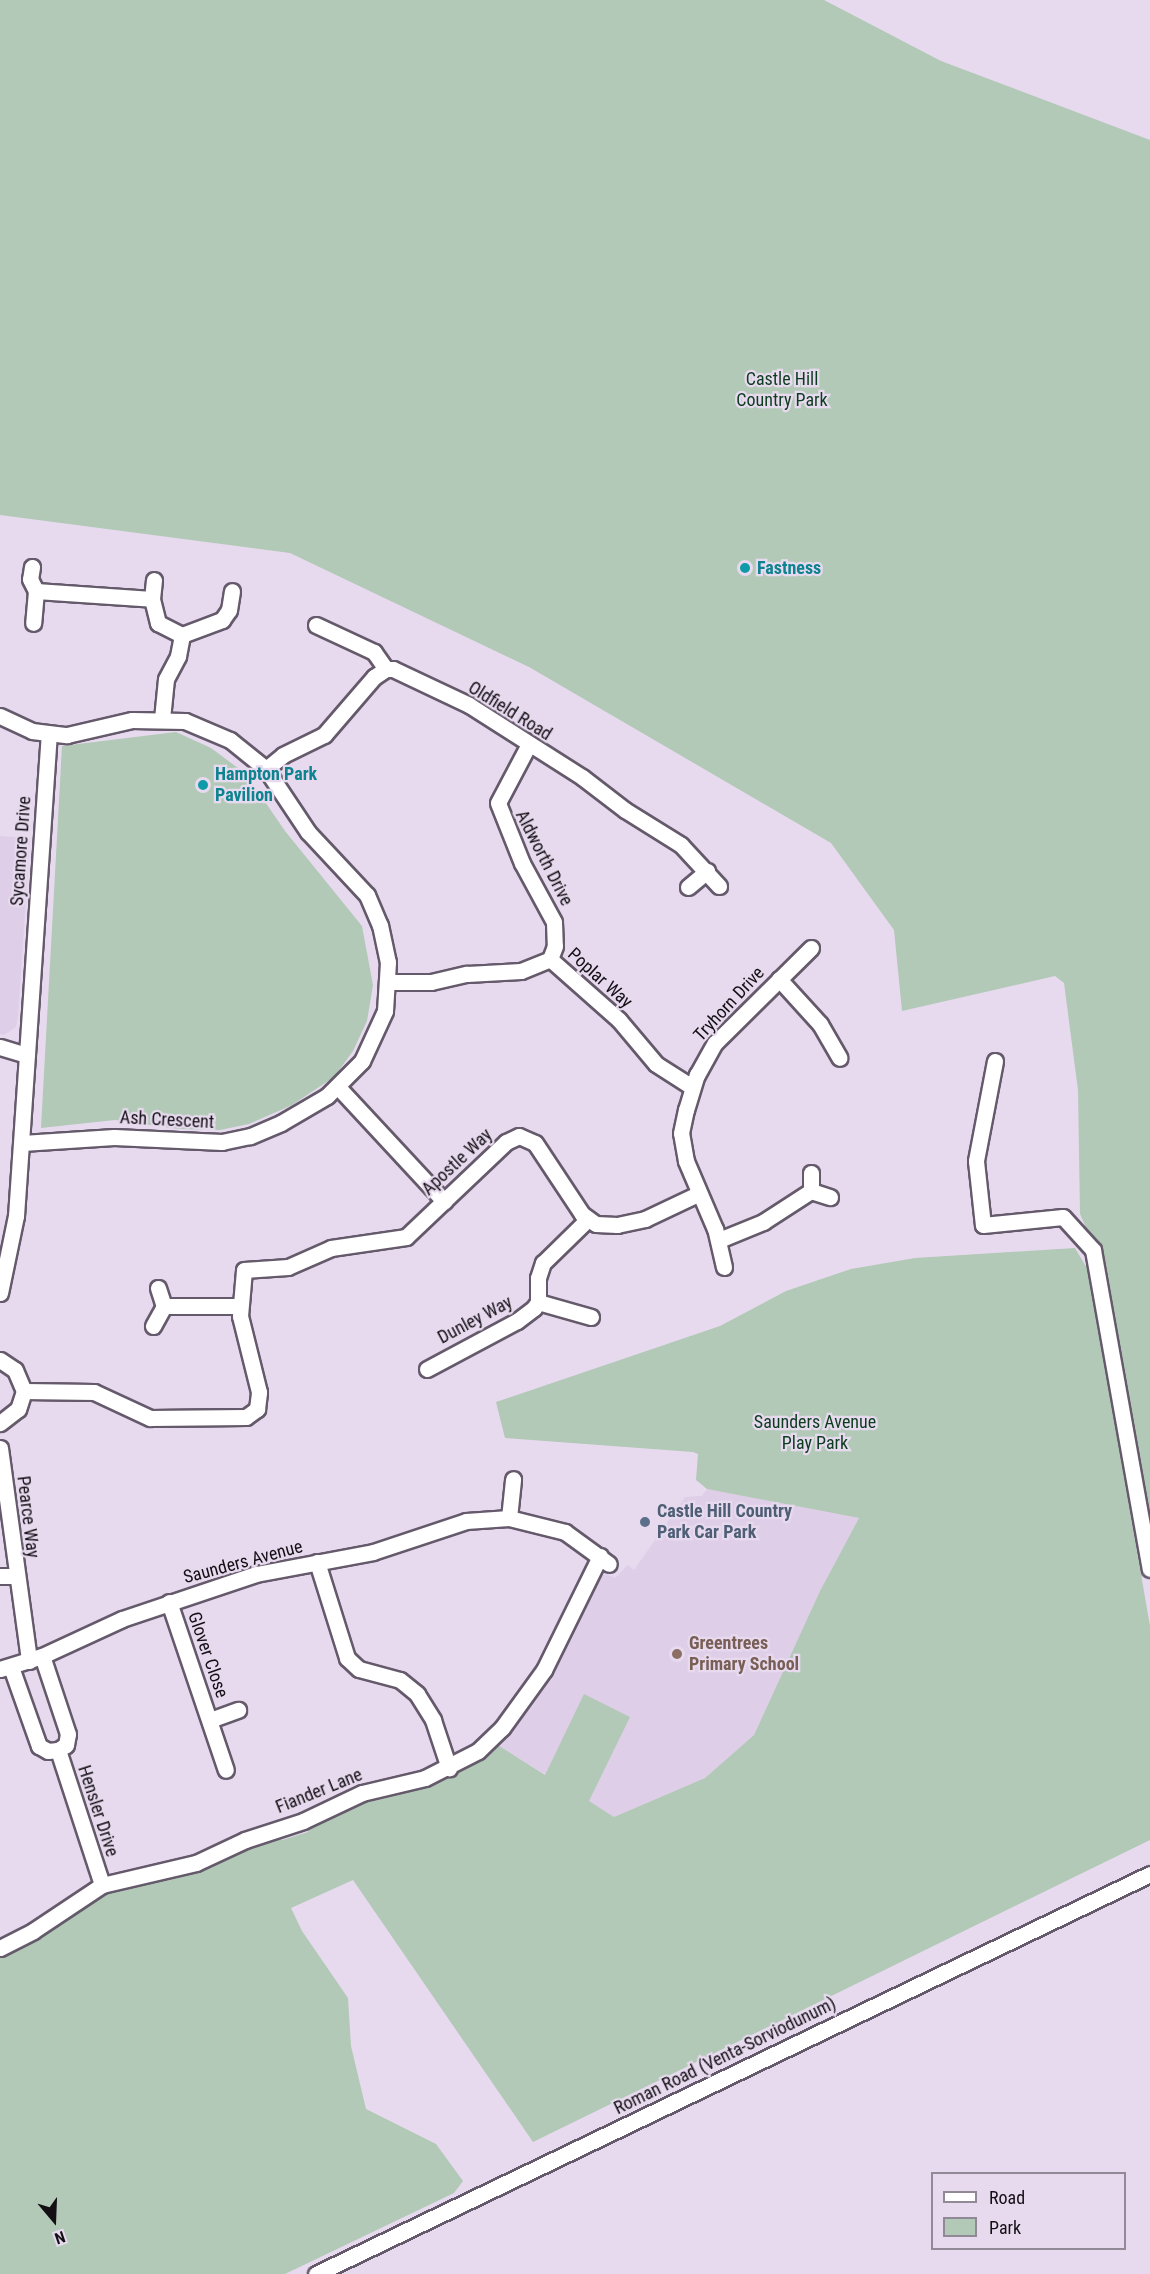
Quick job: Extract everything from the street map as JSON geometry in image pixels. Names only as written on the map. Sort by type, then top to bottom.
[{"type":"street","points":[[32,567],[30,579],[36,591],[33,623]]},
{"type":"street","points":[[154,580],[152,598],[158,623],[182,635],[222,620],[229,610],[232,591]]},
{"type":"street","points":[[36,591],[152,598]]},
{"type":"street","points":[[266,769],[283,755],[324,735],[386,669],[374,652],[316,625]]},
{"type":"street","points":[[162,719],[166,679],[178,656],[182,635]]},
{"type":"street","name":"Oldfield Road","points":[[386,669],[469,705],[528,746],[675,840],[719,886]]},
{"type":"street","name":"Ash Crescent","points":[[0,716],[32,731],[67,735],[124,721],[162,719],[207,728],[230,740],[266,769],[308,832],[367,895],[383,935],[388,982],[385,1011],[362,1061],[338,1087],[281,1123],[235,1140],[197,1144],[114,1137],[22,1143]]},
{"type":"street","name":"Sycamore Drive","points":[[0,1293],[6,1237],[22,1143],[49,734]]},
{"type":"street","name":"Aldworth Drive","points":[[528,746],[498,803],[522,863],[551,914],[555,946],[550,959]]},
{"type":"street","points":[[688,887],[707,871]]},
{"type":"street","name":"Tryhorn Drive","points":[[724,1267],[719,1240],[686,1161],[681,1133],[692,1088],[720,1036],[811,948]]},
{"type":"street","name":"Poplar Way","points":[[388,982],[431,982],[478,973],[521,971],[550,959],[619,1020],[656,1064],[692,1088]]},
{"type":"street","points":[[779,980],[820,1024],[840,1059]]},
{"type":"street","points":[[0,1047],[27,1055]]},
{"type":"street","points":[[995,1061],[975,1161],[983,1225],[1064,1217],[1093,1250],[1150,1569]]},
{"type":"street","points":[[338,1087],[444,1201]]},
{"type":"street","name":"Apostle Way","points":[[24,1391],[94,1392],[150,1418],[246,1417],[257,1409],[259,1392],[239,1306],[244,1270],[288,1267],[331,1248],[400,1239],[412,1234],[506,1142],[524,1136],[535,1143],[587,1220]]},
{"type":"street","points":[[811,1173],[811,1191]]},
{"type":"street","points":[[811,1191],[830,1197]]},
{"type":"street","points":[[719,1240],[763,1222],[811,1191]]},
{"type":"street","points":[[587,1220],[607,1225],[631,1222],[698,1194]]},
{"type":"street","name":"Dunley Way","points":[[427,1369],[517,1321],[538,1302],[538,1278],[543,1263],[587,1220]]},
{"type":"street","points":[[153,1326],[164,1306],[158,1288]]},
{"type":"street","name":"Dunley Way","points":[[538,1302],[591,1317]]},
{"type":"street","points":[[164,1306],[239,1306]]},
{"type":"street","points":[[0,1360],[15,1370],[24,1391],[18,1409],[0,1423]]},
{"type":"street","name":"Pearce Way","points":[[0,1448],[16,1575],[0,1576]]},
{"type":"street","points":[[509,1518],[513,1479]]},
{"type":"street","name":"Saunders Avenue","points":[[5,1668],[35,1659],[100,1628],[170,1602],[287,1566],[389,1547],[466,1521],[509,1518],[565,1532],[604,1560]]},
{"type":"street","name":"Fiander Lane","points":[[0,1948],[33,1931],[102,1885],[196,1863],[245,1840],[303,1821],[362,1793],[425,1778],[449,1768],[491,1740],[532,1688],[604,1560]]},
{"type":"street","points":[[317,1562],[347,1658],[359,1669],[400,1680],[417,1694],[433,1719],[449,1768]]},
{"type":"street","points":[[16,1575],[35,1659]]},
{"type":"street","name":"Glover Close","points":[[170,1602],[226,1770]]},
{"type":"street","name":"Hensler Drive","points":[[5,1668],[39,1746],[48,1751],[58,1750],[68,1741],[67,1726],[35,1659]]},
{"type":"street","name":"Glover Close","points":[[210,1720],[238,1710]]},
{"type":"street","name":"Hensler Drive","points":[[58,1750],[102,1885]]},
{"type":"street","name":"Roman Road (Venta-Sorviodunum)","points":[[316,2274],[1150,1874]]},
{"type":"shaded area","points":[[0,836],[30,838],[18,1017],[16,1027],[4,1035],[0,1034]]},
{"type":"shaded area","name":"Greentrees Primary School","points":[[707,1489],[859,1518],[820,1591],[754,1735],[705,1778],[614,1817],[496,1744],[552,1679],[551,1669],[596,1578],[607,1574],[615,1578],[628,1565],[634,1570],[685,1497],[702,1496]]},
{"type":"green space","name":"Castle Hill Country Park","points":[[0,0],[824,0],[941,61],[1150,140],[1150,1542],[1092,1241],[1080,1214],[1078,1090],[1064,983],[1055,976],[902,1011],[894,930],[831,843],[529,667],[290,553],[0,515]]},
{"type":"green space","points":[[176,732],[211,748],[246,774],[285,831],[362,926],[373,985],[367,1021],[353,1051],[334,1077],[292,1105],[249,1124],[220,1130],[179,1129],[115,1120],[41,1128],[62,746]]},
{"type":"green space","name":"Saunders Avenue Play Park","points":[[1075,1248],[1088,1270],[1150,1626],[1150,1840],[533,2142],[353,1880],[291,1908],[302,1931],[348,1998],[351,2046],[366,2109],[436,2144],[463,2181],[454,2193],[285,2274],[0,2274],[0,1954],[57,1919],[63,1921],[88,1904],[90,1896],[275,1836],[282,1840],[308,1832],[312,1823],[355,1801],[361,1804],[389,1797],[394,1790],[460,1772],[496,1744],[545,1775],[584,1694],[630,1717],[589,1801],[614,1817],[705,1778],[754,1735],[820,1591],[859,1518],[707,1489],[696,1480],[698,1454],[693,1452],[505,1438],[496,1402],[720,1326],[786,1291],[851,1269],[915,1258]]},
{"type":"place","name":"Fastness","points":[[745,568]]},
{"type":"place","name":"Hampton Park Pavilion","points":[[203,785]]},
{"type":"place","name":"Castle Hill Country Park Car Park","points":[[645,1522]]},
{"type":"place","name":"Greentrees Primary School","points":[[677,1654]]}]
